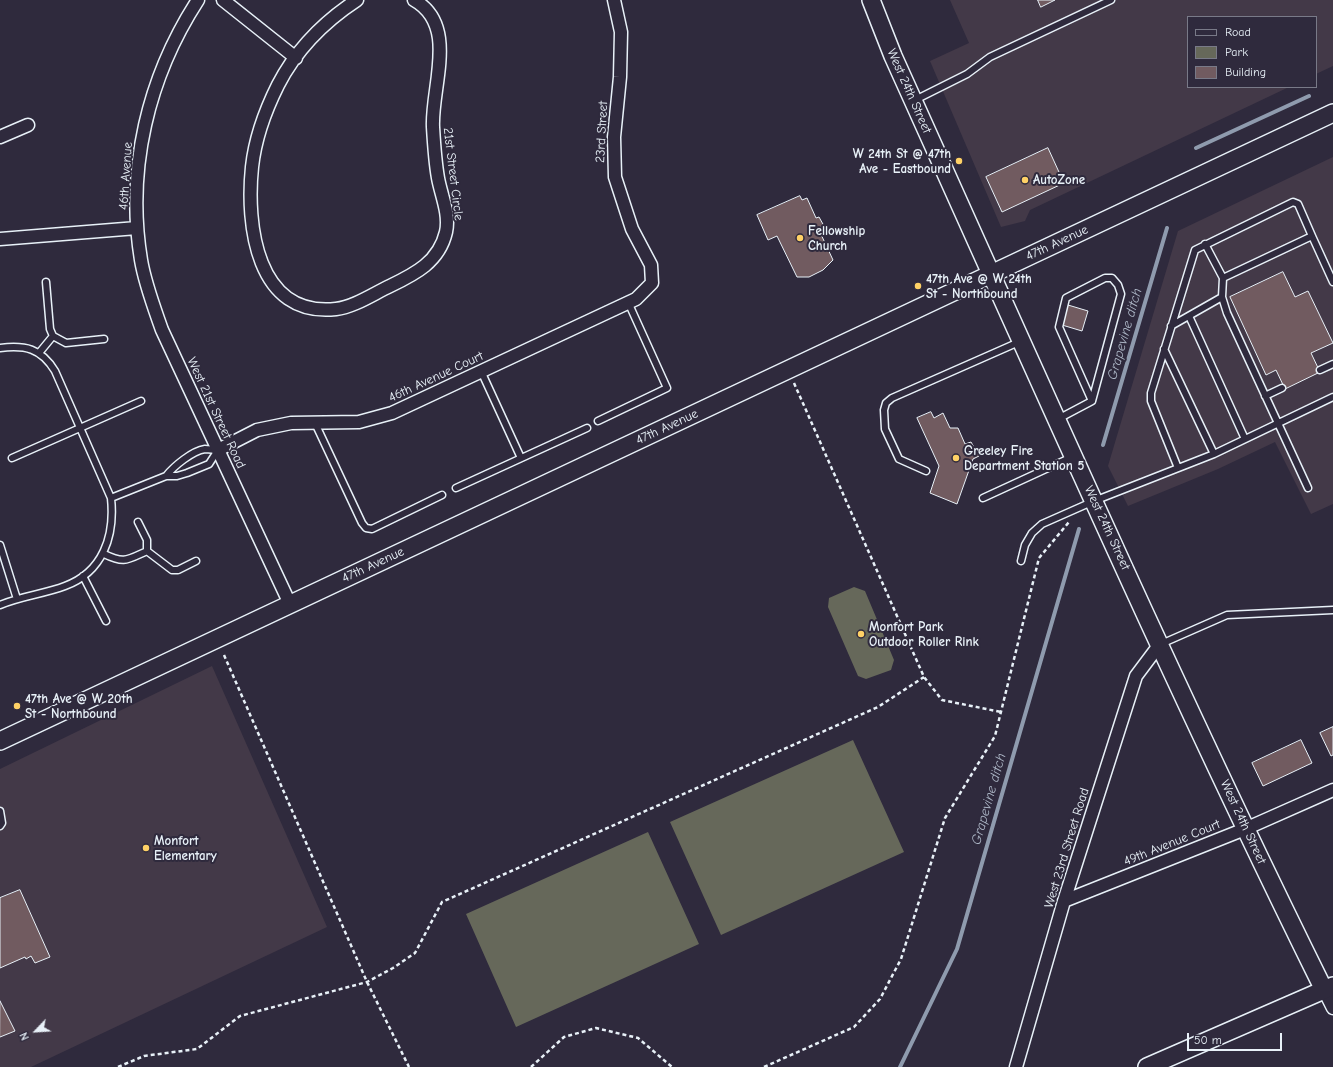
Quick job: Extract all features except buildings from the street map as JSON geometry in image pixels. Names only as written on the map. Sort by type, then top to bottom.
[{"type":"main road","name":"West 24th Street","points":[[871,0],[914,101],[1021,341],[1245,828],[1329,988]]},
{"type":"main road","name":"47th Avenue","points":[[0,741],[1333,113]]},
{"type":"main road","points":[[1147,1067],[1329,988]]},
{"type":"street","name":"46th Avenue","points":[[0,239],[137,228],[137,180],[140,149],[146,114],[157,79],[172,44],[198,0]]},
{"type":"street","points":[[223,0],[296,58]]},
{"type":"street","name":"21st Street Circle","points":[[357,0],[335,16],[311,39],[278,85],[258,137],[252,166],[250,194],[253,224],[261,264],[274,286],[292,300],[302,305],[316,308],[337,309],[352,304],[423,269],[431,262],[440,250],[446,232],[447,216],[436,166],[432,121],[440,49],[439,33],[434,20],[427,10],[414,0]]},
{"type":"street","name":"23rd Street","points":[[616,0],[621,32],[620,77],[614,138],[615,177],[632,229],[651,265],[652,283]]},
{"type":"street","points":[[0,137],[28,125]]},
{"type":"street","name":"West 21st Street Road","points":[[137,228],[143,268],[150,296],[162,330],[290,604]]},
{"type":"street","name":"46th Avenue Court","points":[[218,450],[257,430],[291,423],[359,422],[392,413],[636,299],[652,283]]},
{"type":"street","name":"West 23rd Street Road","points":[[1016,1067],[1064,901],[1136,676],[1160,644]]},
{"type":"street","name":"49th Avenue Court","points":[[1064,901],[1245,828],[1333,790]]},
{"type":"street","name":"West 24th Street","points":[[1329,988],[1333,1008]]},
{"type":"lane","points":[[914,101],[967,74],[990,57],[1112,0]]},
{"type":"lane","points":[[1178,468],[1151,401],[1151,393],[1194,250],[1293,202],[1298,204],[1333,282]]},
{"type":"lane","points":[[1223,278],[1312,236]]},
{"type":"lane","points":[[1205,244],[1223,278],[1222,297],[1226,313],[1308,488]]},
{"type":"lane","points":[[1057,419],[1092,402],[1121,294],[1118,285],[1112,278],[1105,278],[1066,298],[1060,327],[1092,402]]},
{"type":"lane","points":[[46,282],[50,329],[53,336],[66,343],[104,339]]},
{"type":"lane","points":[[1172,326],[1222,297]]},
{"type":"lane","points":[[598,421],[667,388],[628,302]]},
{"type":"lane","points":[[1189,316],[1245,439]]},
{"type":"lane","points":[[39,353],[53,336]]},
{"type":"lane","points":[[926,471],[900,459],[885,429],[883,419],[886,404],[892,398],[1021,341]]},
{"type":"lane","points":[[0,348],[22,347],[39,353],[49,360],[111,498],[111,528],[104,554],[96,566],[83,576],[65,586],[0,605]]},
{"type":"lane","points":[[1164,349],[1214,454]]},
{"type":"lane","points":[[1320,370],[1333,364]]},
{"type":"lane","points":[[481,371],[521,458]]},
{"type":"lane","points":[[1265,396],[1282,388]]},
{"type":"lane","points":[[1021,561],[1025,544],[1032,532],[1042,524],[1094,501],[1214,454],[1333,397]]},
{"type":"lane","points":[[12,458],[141,401]]},
{"type":"lane","points":[[314,423],[362,523],[366,528],[372,529],[442,495]]},
{"type":"lane","points":[[456,488],[587,428]]},
{"type":"lane","points":[[111,498],[166,476],[177,476],[209,464],[218,450],[204,449],[173,467],[166,476]]},
{"type":"lane","points":[[983,498],[1074,456]]},
{"type":"lane","points":[[138,522],[147,540],[147,550]]},
{"type":"lane","points":[[0,544],[17,599]]},
{"type":"lane","points":[[104,554],[118,561],[127,560],[147,550]]},
{"type":"lane","points":[[147,550],[172,570],[178,570],[196,561]]},
{"type":"lane","points":[[83,576],[106,621]]},
{"type":"lane","points":[[1160,644],[1227,615],[1333,610]]},
{"type":"lane","points":[[0,811],[0,822]]},
{"type":"path","points":[[788,370],[924,677],[942,700],[1001,712]]},
{"type":"path","points":[[764,1067],[854,1027],[880,999],[901,959],[945,818],[996,736],[1039,558],[1071,521]]},
{"type":"path","points":[[224,655],[367,982],[409,1067]]},
{"type":"path","points":[[118,1067],[144,1056],[197,1049],[240,1016],[367,982],[393,968],[415,953],[442,902],[878,707],[924,677]]},
{"type":"path","points":[[531,1067],[564,1038],[596,1028],[638,1038],[672,1067]]},
{"type":"shaded area","points":[[950,0],[1333,0],[1333,66],[1317,74],[1317,16],[1187,16],[1187,88],[1287,88],[1030,210],[1025,221],[1001,227],[930,61],[969,43]]},
{"type":"shaded area","points":[[1333,157],[1333,504],[1311,514],[1275,442],[1218,469],[1128,506],[1108,466],[1178,231]]},
{"type":"shaded area","name":"Monfort Elementary","points":[[212,666],[327,927],[31,1067],[0,1067],[0,769]]},
{"type":"green space","name":"Monfort Park Outdoor Roller Rink","points":[[854,587],[865,591],[894,660],[891,670],[866,679],[858,676],[828,607],[829,598]]},
{"type":"green space","points":[[853,740],[904,852],[721,935],[670,822]]},
{"type":"green space","points":[[648,832],[699,944],[516,1027],[466,914]]},
{"type":"waterway","name":"Grapevine ditch","points":[[1196,148],[1309,96]]},
{"type":"waterway","name":"Grapevine ditch","points":[[1103,445],[1167,228]]},
{"type":"waterway","name":"Grapevine ditch","points":[[900,1067],[957,949],[1079,529]]},
{"type":"place","name":"W 24th St @ 47th Ave - Eastbound","points":[[959,161]]},
{"type":"place","name":"AutoZone","points":[[1025,180]]},
{"type":"place","name":"Fellowship Church","points":[[800,238]]},
{"type":"place","name":"47th Ave @ W 24th St - Northbound","points":[[918,286]]},
{"type":"place","name":"Greeley Fire Department Station 5","points":[[956,458]]},
{"type":"place","name":"Monfort Park Outdoor Roller Rink","points":[[861,634]]},
{"type":"place","name":"47th Ave @ W 20th St - Northbound","points":[[17,706]]},
{"type":"place","name":"Monfort Elementary","points":[[146,848]]}]
